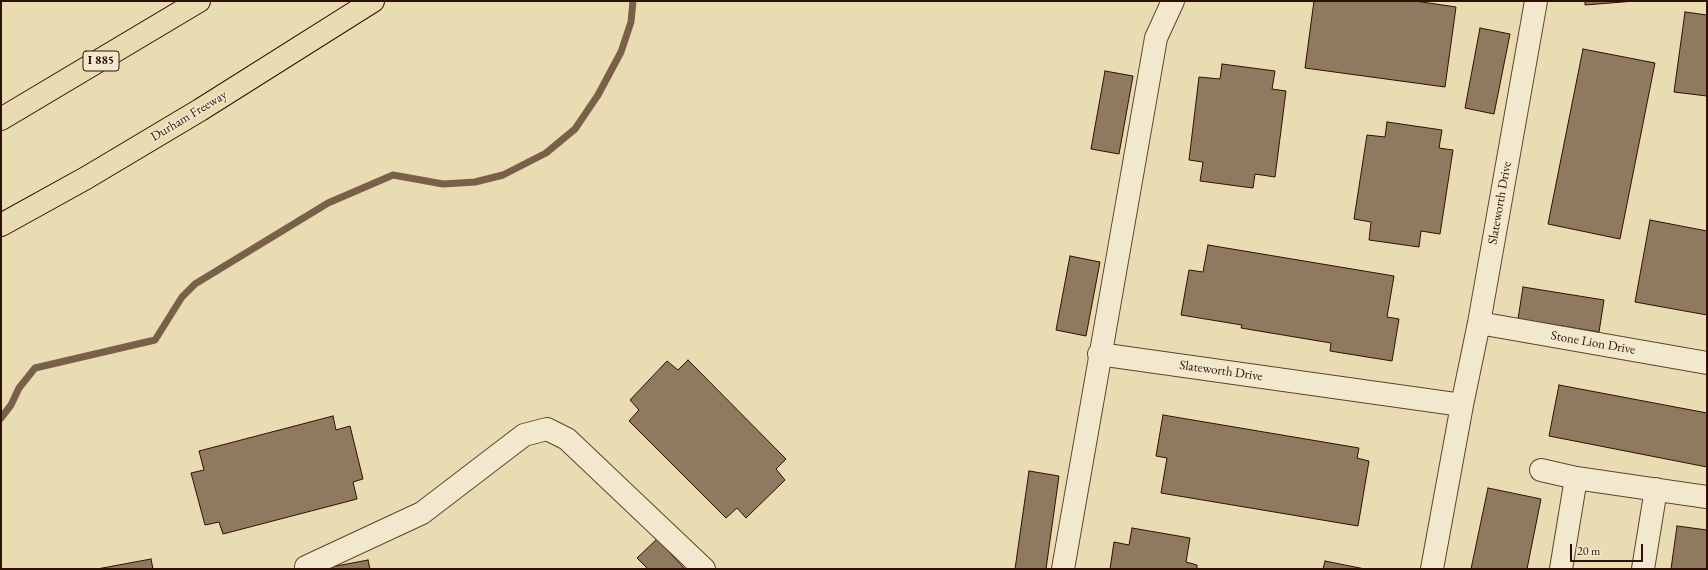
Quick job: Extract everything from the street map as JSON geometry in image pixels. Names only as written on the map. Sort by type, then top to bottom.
[{"type":"highway","name":"I 885","points":[[1,119],[199,1]]},
{"type":"highway","name":"Durham Freeway","points":[[1,226],[86,178],[200,110],[373,1]]},
{"type":"street","points":[[1063,569],[1099,354],[1156,38],[1173,1]]},
{"type":"street","name":"Slateworth Drive","points":[[1432,569],[1462,405],[1480,323],[1536,1]]},
{"type":"street","name":"Stone Lion Drive","points":[[1480,323],[1707,363]]},
{"type":"street","name":"Slateworth Drive","points":[[1099,354],[1462,405]]},
{"type":"street","points":[[303,568],[422,513],[524,435],[547,429],[567,439],[704,569]]},
{"type":"street","points":[[1541,470],[1576,478],[1707,497]]},
{"type":"street","points":[[1561,569],[1576,478]]},
{"type":"street","points":[[1643,569],[1656,489]]},
{"type":"building","points":[[1314,1],[1415,1],[1456,7],[1445,87],[1305,68]]},
{"type":"building","points":[[1585,1],[1635,1],[1585,5]]},
{"type":"building","points":[[1685,12],[1707,15],[1707,96],[1674,92]]},
{"type":"building","points":[[1480,28],[1510,34],[1494,114],[1465,108]]},
{"type":"building","points":[[1583,49],[1655,63],[1620,239],[1548,224]]},
{"type":"building","points":[[1222,64],[1275,71],[1272,89],[1286,91],[1275,177],[1255,174],[1253,188],[1200,181],[1203,162],[1189,160],[1199,77],[1220,79]]},
{"type":"building","points":[[1105,71],[1133,76],[1119,154],[1091,149]]},
{"type":"building","points":[[1387,122],[1442,130],[1439,148],[1453,150],[1440,234],[1421,231],[1419,247],[1369,240],[1371,222],[1354,219],[1367,135],[1385,137]]},
{"type":"building","points":[[1650,220],[1707,231],[1707,315],[1635,302]]},
{"type":"building","points":[[1208,245],[1394,276],[1387,317],[1399,319],[1392,361],[1330,351],[1331,343],[1241,328],[1242,325],[1181,315],[1189,270],[1203,272]]},
{"type":"building","points":[[1070,256],[1100,262],[1086,336],[1056,330]]},
{"type":"building","points":[[1523,287],[1604,300],[1599,332],[1518,319]]},
{"type":"building","points":[[688,360],[786,459],[776,469],[785,480],[746,518],[737,508],[726,518],[629,421],[639,410],[630,400],[667,361],[678,370]]},
{"type":"building","points":[[1559,385],[1707,413],[1707,467],[1549,436]]},
{"type":"building","points":[[1163,415],[1359,448],[1357,458],[1369,461],[1358,526],[1161,493],[1167,458],[1156,456]]},
{"type":"building","points":[[333,416],[336,430],[350,426],[363,479],[353,482],[357,499],[223,534],[219,522],[205,525],[191,473],[204,470],[199,451]]},
{"type":"building","points":[[1029,471],[1059,476],[1046,569],[1015,569]]},
{"type":"building","points":[[1488,488],[1541,499],[1527,569],[1471,569]]},
{"type":"building","points":[[1677,526],[1707,530],[1707,569],[1671,569]]},
{"type":"building","points":[[1132,528],[1190,538],[1186,562],[1197,565],[1197,569],[1110,569],[1114,542],[1129,545]]},
{"type":"building","points":[[657,539],[685,569],[648,569],[637,558]]},
{"type":"building","points":[[151,559],[153,569],[97,569]]},
{"type":"building","points":[[368,560],[370,569],[331,569],[331,567]]},
{"type":"building","points":[[1325,561],[1365,569],[1323,569]]},
{"type":"waterway","points":[[1,418],[11,405],[19,388],[35,368],[155,340],[182,297],[195,284],[328,203],[393,175],[443,184],[475,182],[503,175],[546,153],[575,129],[598,95],[621,52],[631,22],[633,1]]}]
